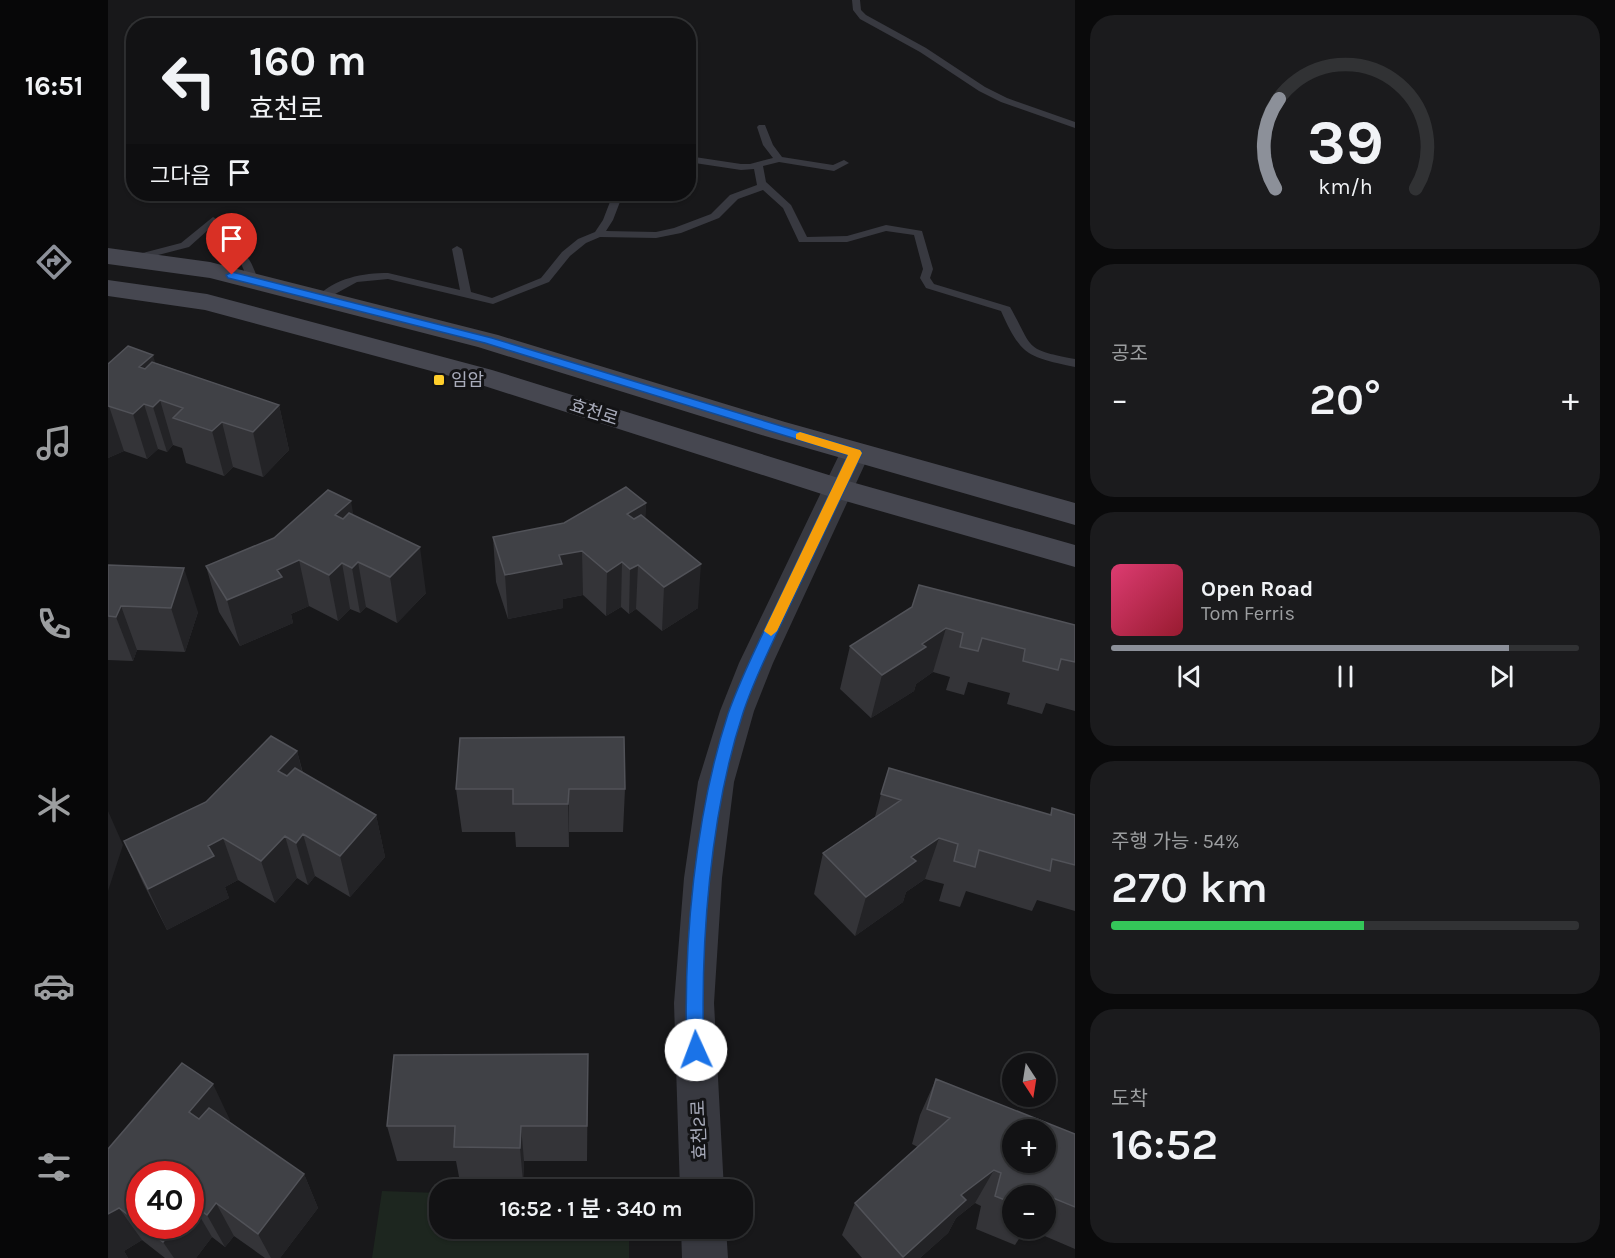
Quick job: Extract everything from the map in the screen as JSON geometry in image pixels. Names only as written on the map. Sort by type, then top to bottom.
[{"type":"main road","name":"효천로","points":[[121,257],[210,270],[488,341],[855,453],[1075,514]]},
{"type":"main road","name":"효천로","points":[[108,288],[207,302],[482,376],[839,489],[1075,556]]},
{"type":"street","name":"효천2로","points":[[702,1179],[694,1003],[703,878],[716,782],[736,711],[756,663],[855,453]]},
{"type":"street","points":[[704,1239],[705,1258]]},
{"type":"lane","points":[[856,0],[856,10],[863,17],[931,54],[982,89],[1004,100],[1075,125]]},
{"type":"lane","points":[[762,127],[768,145],[778,159]]},
{"type":"lane","points":[[696,160],[741,167],[778,159],[834,168],[844,163]]},
{"type":"lane","points":[[758,165],[764,186],[787,207],[803,240],[847,238],[886,228],[918,233],[928,269],[925,278],[930,286],[1006,309],[1023,346],[1041,356],[1075,363]]},
{"type":"lane","points":[[322,297],[356,277],[370,275],[388,276],[493,301],[545,280],[566,254],[582,241],[599,234],[656,235],[677,231],[715,216],[734,197],[764,186]]},
{"type":"lane","points":[[599,234],[608,220],[615,201]]},
{"type":"lane","points":[[121,257],[160,253],[185,245],[213,220],[212,227],[217,239],[228,249],[240,254],[253,280]]},
{"type":"lane","points":[[457,249],[466,294]]},
{"type":"shaded area","points":[[382,1191],[429,1193],[429,1239],[629,1239],[629,1258],[372,1258]]},
{"type":"building","points":[[128,346],[153,355],[139,367],[145,369],[152,362],[279,405],[253,432],[222,422],[212,431],[173,418],[183,408],[160,400],[153,407],[144,404],[133,414],[108,406],[108,364]]},
{"type":"building","points":[[626,487],[646,503],[627,514],[634,519],[641,515],[701,564],[664,587],[638,565],[630,569],[622,562],[607,572],[582,551],[559,555],[562,564],[505,575],[493,537],[564,523]]},
{"type":"building","points":[[328,490],[351,501],[335,515],[343,519],[349,513],[420,547],[390,577],[358,562],[352,568],[342,563],[329,575],[299,560],[277,570],[282,577],[227,600],[206,566],[274,538]]},
{"type":"building","points":[[108,565],[184,568],[171,608],[121,606],[116,617],[108,616]]},
{"type":"building","points":[[919,585],[1075,625],[1075,662],[1061,659],[1058,670],[1023,661],[1025,649],[982,638],[978,651],[960,647],[963,633],[946,628],[922,644],[926,647],[882,675],[850,646],[912,607]]},
{"type":"building","points":[[271,736],[297,751],[278,771],[287,776],[295,768],[376,815],[340,856],[303,834],[296,843],[285,836],[261,861],[223,838],[208,846],[214,856],[148,889],[124,841],[206,802]]},
{"type":"building","points":[[624,737],[625,789],[569,789],[568,804],[513,804],[513,789],[456,789],[460,738]]},
{"type":"building","points":[[889,768],[1051,815],[1052,808],[1075,815],[1075,865],[1052,859],[1050,871],[979,850],[975,867],[954,861],[958,844],[939,838],[911,857],[916,861],[866,897],[823,853],[901,800],[881,794]]},
{"type":"building","points":[[588,1054],[587,1126],[521,1126],[520,1148],[454,1147],[455,1126],[387,1126],[394,1055]]},
{"type":"building","points":[[182,1063],[213,1084],[189,1112],[199,1119],[209,1108],[304,1174],[258,1234],[216,1203],[207,1215],[204,1213],[204,1161],[126,1161],[126,1213],[119,1208],[108,1214],[108,1149]]},
{"type":"building","points":[[936,1079],[1037,1119],[1002,1119],[1002,1173],[1056,1173],[1056,1126],[1075,1134],[1075,1207],[1056,1199],[1056,1185],[1002,1185],[1002,1199],[995,1196],[1001,1173],[994,1170],[961,1195],[966,1200],[903,1257],[855,1203],[950,1118],[927,1109]]},
{"type":"slow traffic","points":[[771,631],[855,453],[800,436]]},
{"type":"place","name":"임암","points":[[439,380]]},
{"type":"route","points":[[232,275],[488,341],[855,453],[756,663],[736,711],[716,782],[703,878],[696,967],[694,1003],[696,1050]]}]
